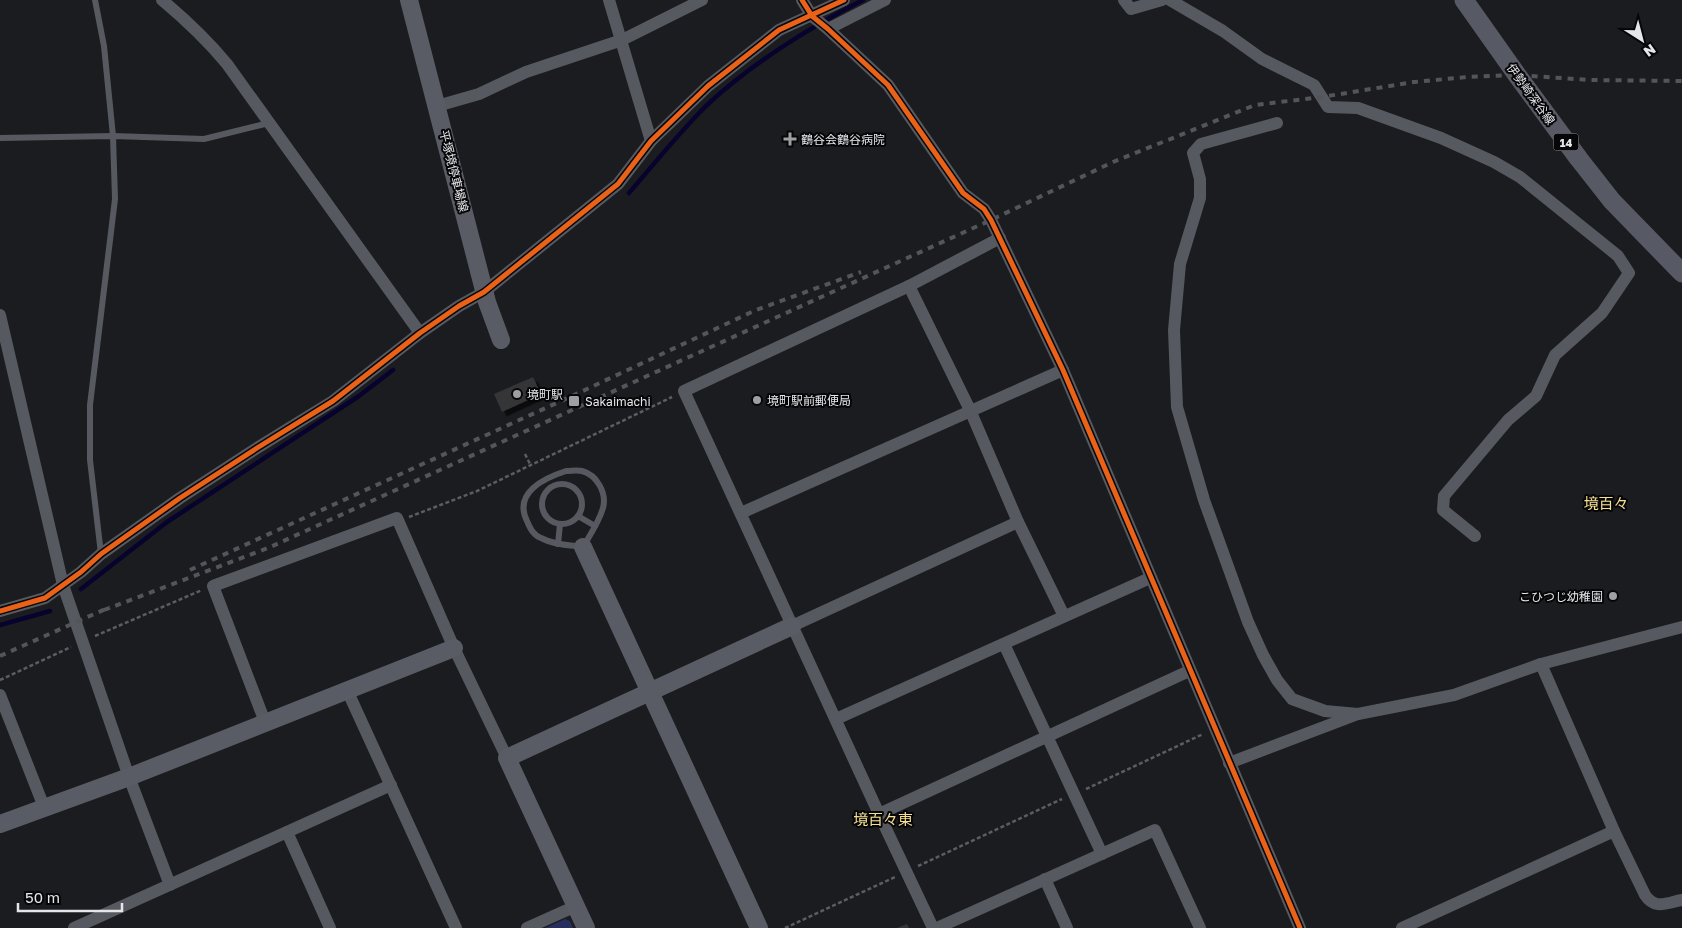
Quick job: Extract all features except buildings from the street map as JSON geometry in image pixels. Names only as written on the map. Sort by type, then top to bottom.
[{"type":"main road","name":"伊勢崎深谷線","points":[[1464,0],[1562,136],[1612,201],[1682,273]]},
{"type":"street","points":[[162,0],[207,40],[227,64],[420,333]]},
{"type":"street","name":"平塚境停車場線","points":[[409,0],[438,106],[487,302],[501,340]]},
{"type":"street","points":[[609,0],[651,141]]},
{"type":"street","points":[[438,106],[479,94],[526,72],[622,40],[702,0]]},
{"type":"street","points":[[802,0],[812,16],[888,85],[963,194],[984,209],[1000,238],[1062,370],[1300,928]]},
{"type":"street","points":[[0,611],[45,598],[101,554],[180,498],[333,401],[420,333],[459,306],[487,302],[618,184],[651,141],[708,86],[779,30],[844,0]]},
{"type":"street","points":[[828,29],[886,0]]},
{"type":"street","points":[[1124,0],[1131,9],[1162,0]]},
{"type":"street","points":[[1170,0],[1223,32],[1262,60],[1314,85],[1328,107],[1358,108],[1441,138],[1494,162],[1520,177],[1618,256],[1629,273],[1602,313],[1555,355],[1536,396],[1508,420],[1444,496],[1443,510],[1475,536]]},
{"type":"street","points":[[1277,123],[1201,144],[1193,154],[1200,179],[1200,198],[1180,264],[1174,330],[1177,408],[1204,500],[1248,622],[1262,655],[1277,680],[1292,699],[1325,711],[1358,714]]},
{"type":"street","points":[[933,928],[684,390],[909,286],[1000,238]]},
{"type":"street","points":[[909,286],[970,410],[1018,522],[1064,616]]},
{"type":"street","points":[[0,315],[4,354],[63,585],[129,777],[170,885]]},
{"type":"street","points":[[741,512],[1062,370]]},
{"type":"street","points":[[264,722],[213,586],[397,518],[454,648],[586,928]]},
{"type":"street","points":[[507,758],[1018,522]]},
{"type":"street","points":[[583,547],[759,928]]},
{"type":"street","points":[[836,719],[1150,578]]},
{"type":"street","points":[[1230,763],[1358,714],[1454,695],[1541,664],[1682,627]]},
{"type":"street","points":[[1004,644],[1102,854]]},
{"type":"street","points":[[0,824],[129,777],[454,648]]},
{"type":"street","points":[[1541,664],[1614,831],[1650,902],[1656,905],[1682,900]]},
{"type":"street","points":[[879,814],[1189,671]]},
{"type":"street","points":[[347,690],[456,928]]},
{"type":"street","points":[[0,695],[44,807]]},
{"type":"street","points":[[74,928],[391,785]]},
{"type":"street","points":[[938,928],[1155,830],[1200,928]]},
{"type":"street","points":[[1402,928],[1614,831]]},
{"type":"street","points":[[287,832],[325,926]]},
{"type":"street","points":[[1045,879],[1067,928]]},
{"type":"street","points":[[527,928],[576,906]]},
{"type":"lane","points":[[95,0],[104,46],[113,136],[115,199],[90,405],[90,460],[101,554]]},
{"type":"lane","points":[[0,138],[113,136],[204,139],[269,123]]},
{"type":"lane","points":[[566,471],[581,471],[599,483],[604,497],[603,507],[583,547],[558,544],[532,533],[524,515],[522,504],[526,495],[536,485],[549,477],[566,471]]},
{"type":"lane","points":[[549,477],[553,486]]},
{"type":"lane","points":[[563,483],[571,485],[581,497],[582,505],[578,516],[568,523],[560,524],[553,522],[546,518],[542,510],[541,502],[543,495],[553,486],[563,483]]},
{"type":"lane","points":[[578,516],[595,526]]},
{"type":"lane","points":[[558,544],[560,524]]},
{"type":"path","points":[[399,521],[477,491],[684,390]]},
{"type":"path","points":[[526,454],[531,466]]},
{"type":"path","points":[[0,680],[82,642],[213,586]]},
{"type":"path","points":[[785,928],[1214,729]]},
{"type":"shaded area","points":[[565,919],[570,921],[573,928],[545,928]]},
{"type":"waterway","points":[[629,193],[705,107],[740,77],[780,48],[863,0]]},
{"type":"waterway","points":[[81,589],[167,522],[359,396],[393,370]]},
{"type":"waterway","points":[[0,625],[50,611]]},
{"type":"railway","points":[[104,610],[268,548],[991,220],[1113,162],[1255,105],[1322,97],[1414,82],[1467,77],[1517,75],[1589,80],[1682,81]]},
{"type":"railway","points":[[190,570],[756,310],[861,272]]},
{"type":"railway","points":[[0,656],[110,607]]},
{"type":"cycle path","points":[[802,0],[812,16],[888,85],[963,193],[984,209],[991,220],[1063,370],[1300,928]]},
{"type":"cycle path","points":[[0,611],[45,598],[81,572],[101,554],[180,498],[333,401],[420,333],[459,306],[484,292],[618,184],[651,141],[708,86],[779,30],[844,0]]},
{"type":"place","name":"鶴谷会鶴谷病院","points":[[790,139]]},
{"type":"place","name":"境町駅","points":[[517,394]]},
{"type":"place","name":"境町駅前郵便局","points":[[757,400]]},
{"type":"place","name":"Sakaimachi","points":[[574,401]]},
{"type":"place","name":"こひつじ幼稚園","points":[[1613,596]]},
{"type":"district","name":"境百々","points":[[1606,503]]},
{"type":"district","name":"境百々東","points":[[883,819]]}]
